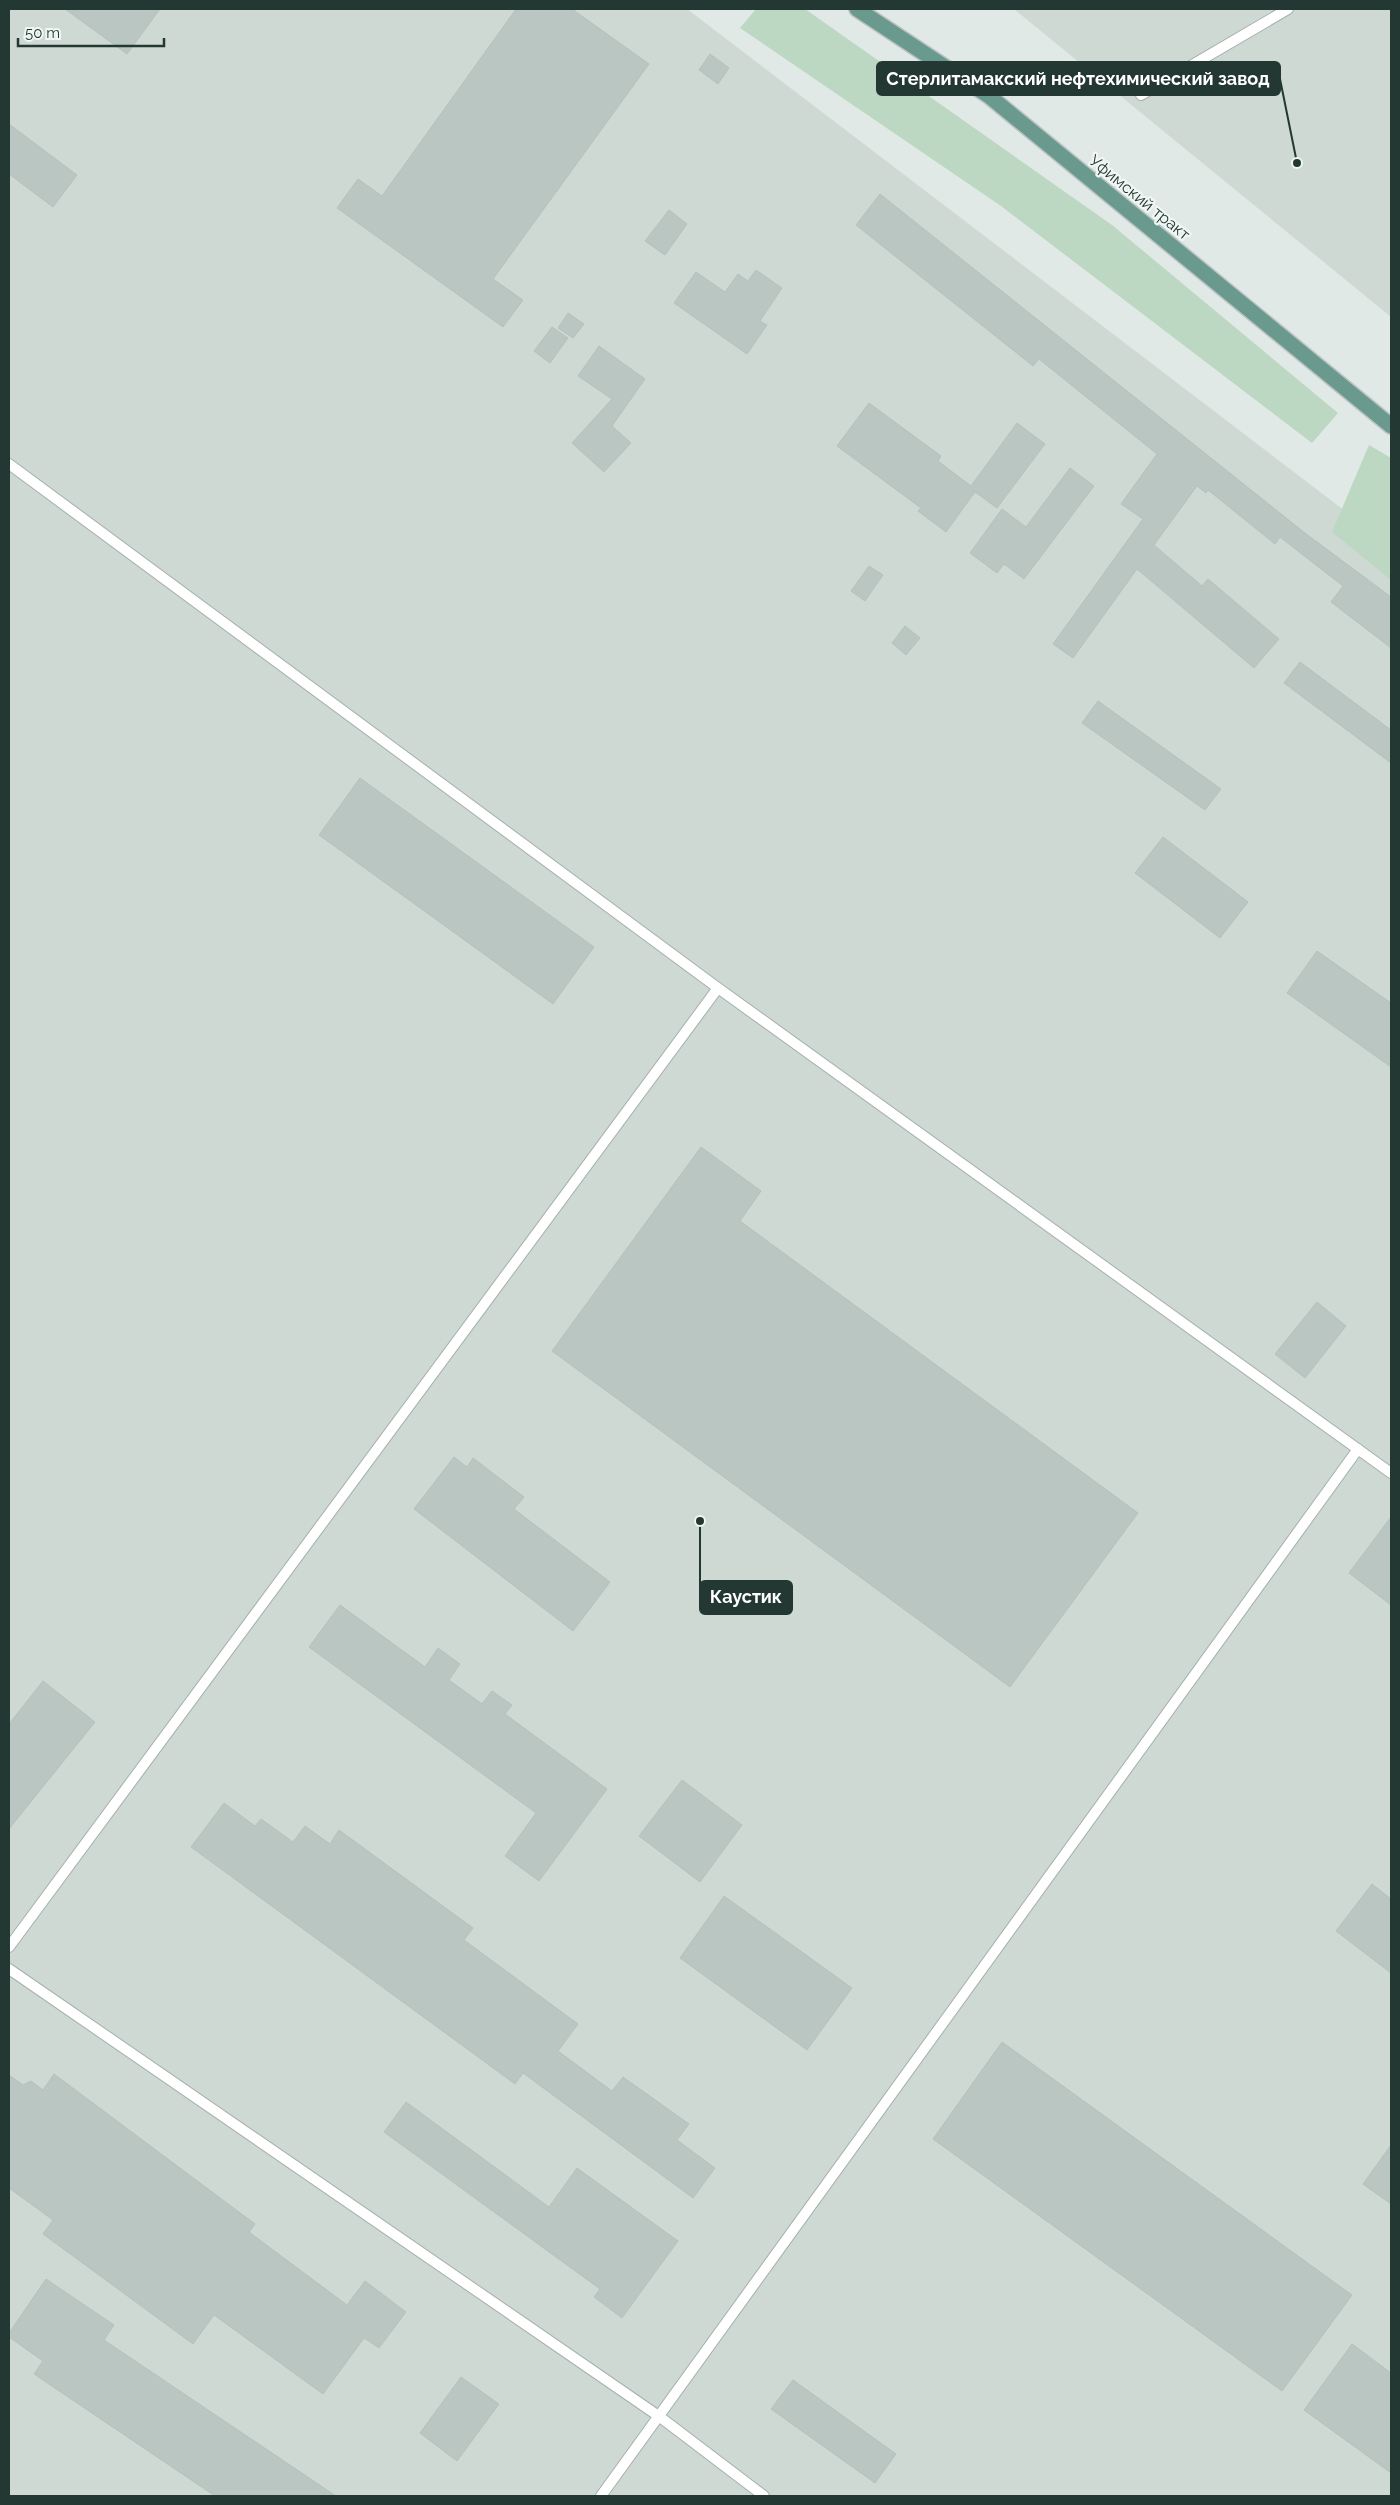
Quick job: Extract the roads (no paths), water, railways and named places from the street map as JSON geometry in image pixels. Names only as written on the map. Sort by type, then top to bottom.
[{"type":"main road","name":"Уфимский тракт","points":[[857,9],[989,96],[1391,426]]},
{"type":"lane","points":[[1141,95],[1288,9]]},
{"type":"lane","points":[[9,464],[718,988],[1391,1473]]},
{"type":"lane","points":[[9,1947],[718,988]]},
{"type":"lane","points":[[601,2496],[660,2417],[1358,1448]]},
{"type":"lane","points":[[9,1969],[660,2417],[764,2496]]},
{"type":"place","name":"Стерлитамакский нефтехимический завод","points":[[1297,163]]},
{"type":"place","name":"Каустик","points":[[700,1521]]}]
